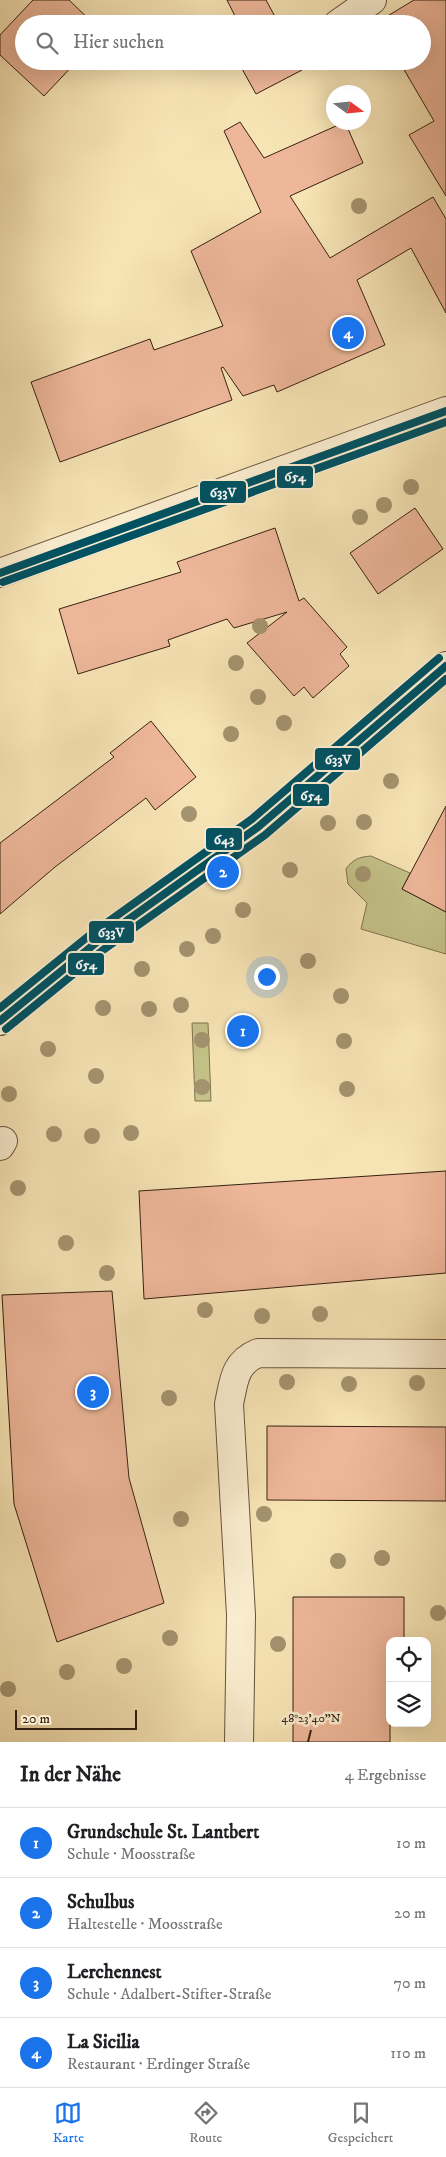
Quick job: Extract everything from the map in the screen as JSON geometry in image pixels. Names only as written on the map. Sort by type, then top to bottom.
[{"type":"street","points":[[351,15],[372,0]]},
{"type":"street","points":[[0,573],[446,411]]},
{"type":"street","points":[[0,1021],[21,1001],[97,942],[258,827],[446,666]]},
{"type":"street","points":[[240,1742],[240,1615],[228,1404],[236,1372],[246,1358],[258,1353],[446,1354]]},
{"type":"shaded area","points":[[371,856],[410,873],[402,889],[446,912],[446,954],[361,929],[367,903],[348,884],[346,869],[357,859]]},
{"type":"shaded area","points":[[192,1023],[208,1023],[211,1101],[195,1101]]},
{"type":"building","points":[[33,0],[69,0],[85,15],[19,15]]},
{"type":"building","points":[[227,0],[266,0],[274,15],[234,15]]},
{"type":"building","points":[[414,0],[446,0],[446,196],[409,135],[434,121],[404,70],[431,70],[431,15],[389,15]]},
{"type":"building","points":[[15,19],[15,69],[0,55],[0,35]]},
{"type":"building","points":[[16,70],[69,70],[44,96]]},
{"type":"building","points":[[243,70],[302,70],[256,94]]},
{"type":"building","points":[[240,122],[264,158],[327,130],[349,130],[363,163],[290,196],[330,258],[433,197],[446,219],[446,313],[411,248],[357,280],[385,345],[277,392],[274,385],[243,396],[223,367],[221,368],[232,400],[60,462],[31,382],[150,339],[154,350],[223,326],[191,251],[261,212],[224,131]]},
{"type":"building","points":[[415,508],[443,549],[378,594],[350,553]]},
{"type":"building","points":[[275,528],[299,601],[304,598],[347,647],[340,654],[349,666],[313,698],[304,687],[294,696],[247,643],[287,612],[234,628],[227,619],[168,640],[170,646],[78,674],[59,609],[181,572],[177,562]]},
{"type":"building","points":[[151,721],[196,777],[155,810],[146,798],[55,867],[0,914],[0,843],[114,757],[110,753]]},
{"type":"building","points":[[446,806],[446,912],[402,889]]},
{"type":"building","points":[[446,1171],[446,1273],[144,1299],[139,1191]]},
{"type":"building","points":[[112,1291],[129,1478],[164,1603],[57,1642],[14,1504],[2,1295]]},
{"type":"building","points":[[267,1426],[446,1427],[446,1501],[267,1500]]},
{"type":"building","points":[[293,1597],[404,1597],[404,1637],[386,1637],[386,1727],[390,1727],[390,1742],[293,1742]]},
{"type":"transit line","name":"633V","points":[[0,573],[446,411]]},
{"type":"transit line","name":"654","points":[[3,582],[446,422]]},
{"type":"transit line","name":"643","points":[[0,1008],[91,934],[252,819],[439,658]]},
{"type":"transit line","name":"633V","points":[[0,1021],[97,942],[258,827],[446,666]]},
{"type":"transit line","name":"654","points":[[6,1029],[103,950],[265,835],[446,679]]},
{"type":"place","name":"La Sicilia","points":[[348,333]]},
{"type":"place","name":"Schulbus","points":[[223,872]]},
{"type":"place","name":"Grundschule St. Lantbert","points":[[243,1031]]},
{"type":"place","name":"Lerchennest","points":[[93,1392]]}]
